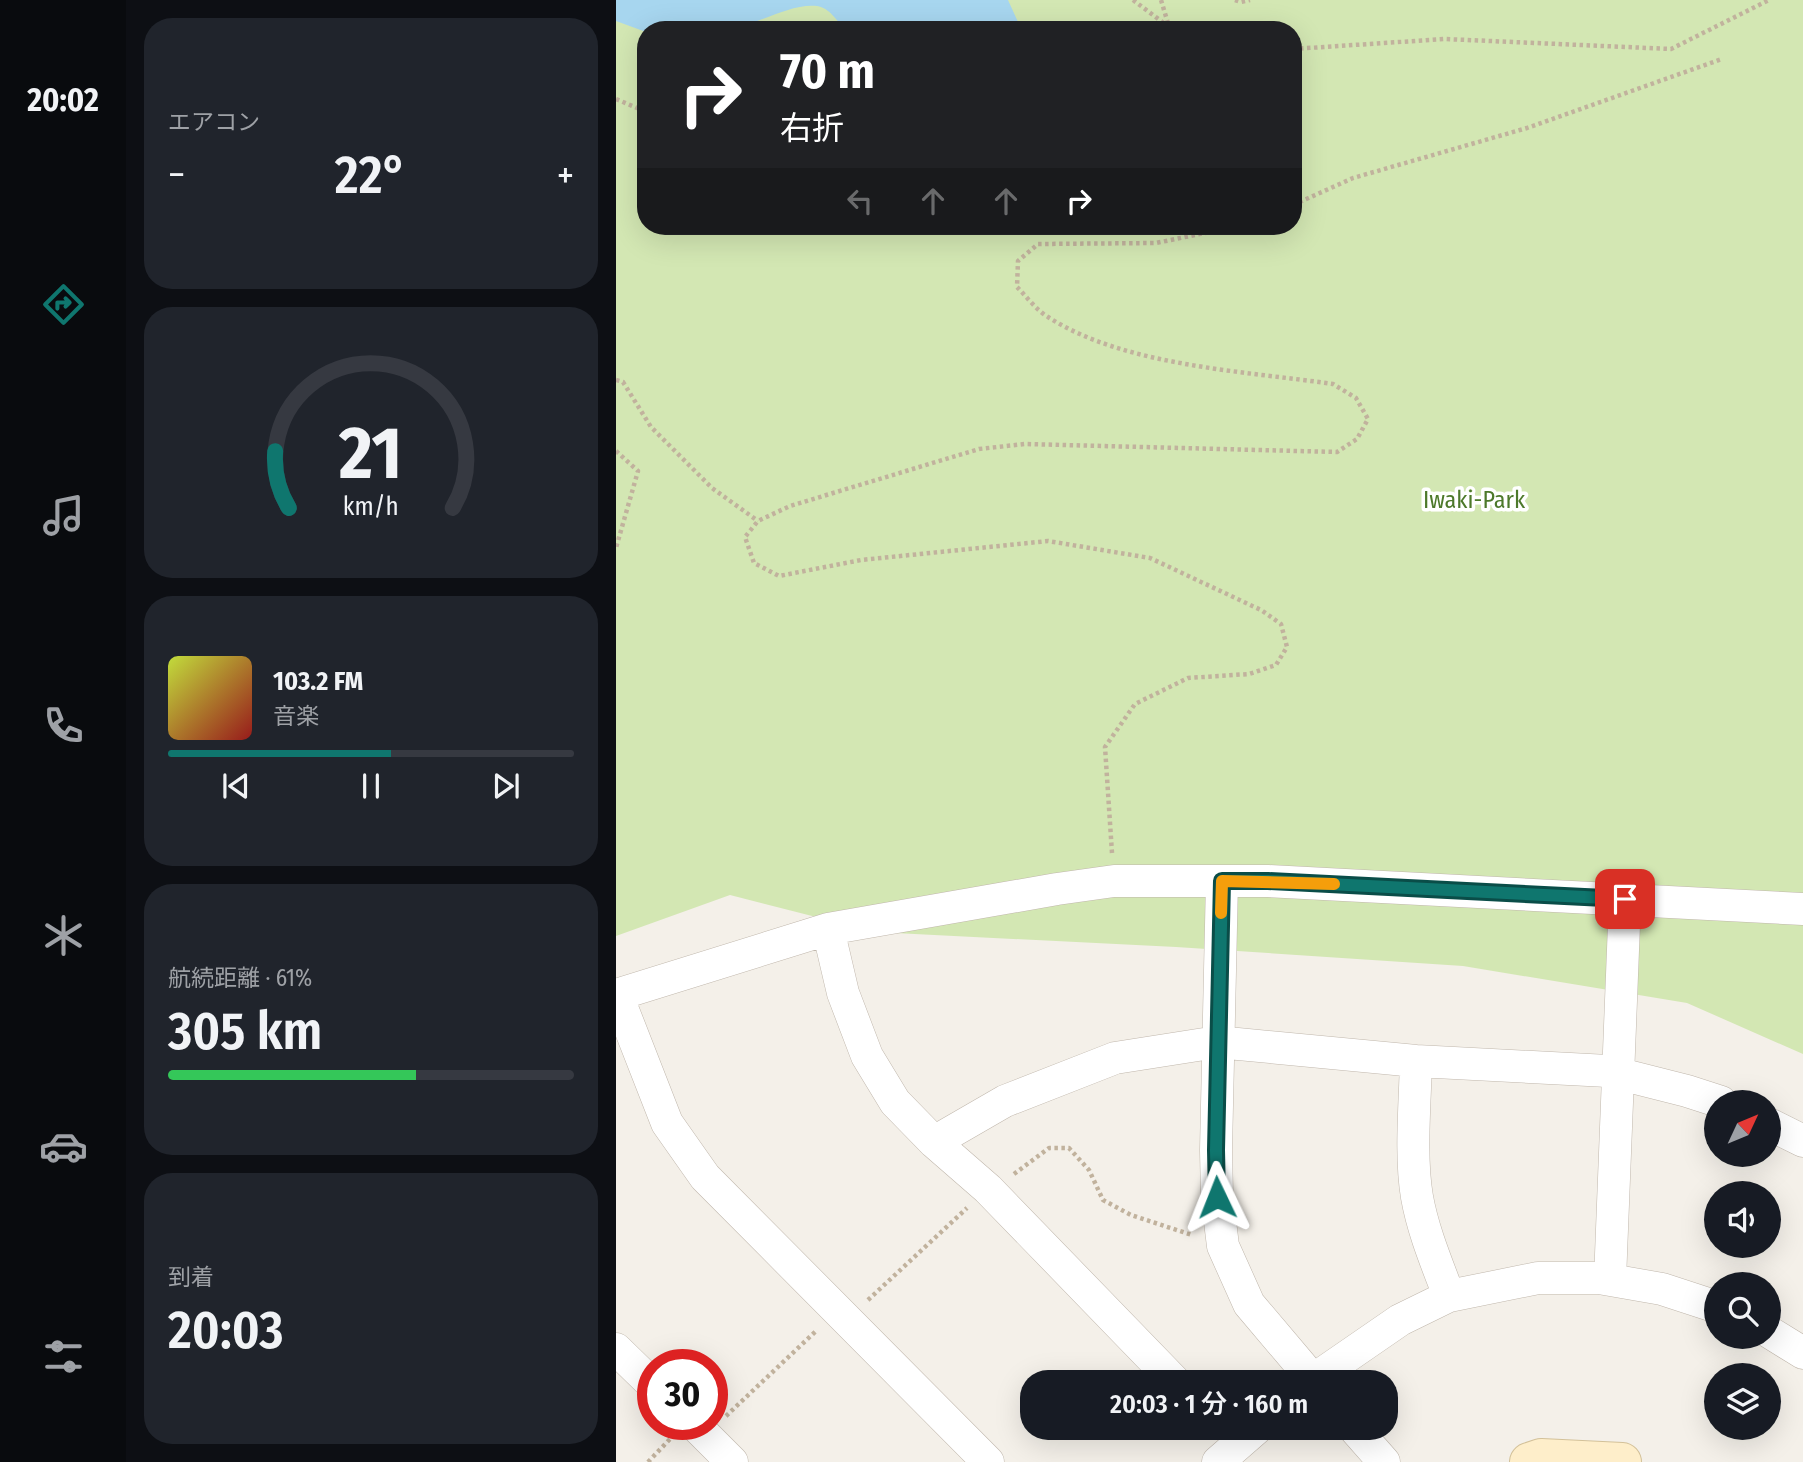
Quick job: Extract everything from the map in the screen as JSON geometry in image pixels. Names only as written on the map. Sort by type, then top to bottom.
[{"type":"street","points":[[988,1462],[705,1177],[667,1123],[616,995],[828,929],[1114,881],[1268,881],[1803,909]]},
{"type":"street","points":[[1222,881],[1216,1150],[1217,1197],[1223,1246],[1249,1304],[1303,1370]]},
{"type":"street","points":[[1610,1280],[1625,899]]},
{"type":"street","points":[[828,929],[843,993],[867,1056],[895,1102],[933,1143],[991,1192],[1163,1370]]},
{"type":"street","points":[[933,1143],[1005,1101],[1115,1058],[1217,1042],[1416,1061],[1618,1073],[1704,1097]]},
{"type":"street","points":[[1416,1061],[1417,1196],[1431,1248],[1449,1296]]},
{"type":"street","points":[[1782,1131],[1803,1142]]},
{"type":"street","points":[[1330,1370],[1400,1320],[1449,1296],[1538,1278],[1610,1280],[1662,1289],[1704,1303]]},
{"type":"street","points":[[1781,1339],[1803,1353]]},
{"type":"street","points":[[616,1349],[637,1369]]},
{"type":"street","points":[[703,1440],[732,1462]]},
{"type":"street","points":[[1365,1440],[1384,1462]]},
{"type":"street","points":[[1529,1462],[1541,1458],[1622,1462]]},
{"type":"path","points":[[1133,0],[1161,21]]},
{"type":"path","points":[[1161,0],[1168,21]]},
{"type":"path","points":[[1235,0],[1250,0]]},
{"type":"path","points":[[1302,48],[1445,39],[1671,49],[1769,0]]},
{"type":"path","points":[[1302,201],[1353,178],[1527,128],[1722,59]]},
{"type":"path","points":[[616,99],[637,108]]},
{"type":"path","points":[[1114,881],[1105,747],[1135,704],[1188,678],[1249,674],[1276,665],[1287,647],[1281,624],[1261,610],[1150,558],[1048,541],[861,561],[779,576],[754,563],[745,537],[758,521],[790,506],[979,449],[1025,444],[1337,452],[1357,439],[1368,419],[1356,398],[1333,384],[1165,360],[1105,345],[1046,317],[1017,287],[1018,261],[1038,244],[1156,243],[1195,235]]},
{"type":"path","points":[[616,380],[623,382],[652,428],[712,488],[758,521]]},
{"type":"path","points":[[616,451],[638,471],[616,548]]},
{"type":"path","points":[[728,1403],[842,1315],[991,1192],[1049,1148],[1069,1148],[1088,1170],[1103,1200],[1132,1215],[1223,1246]]},
{"type":"path","points":[[648,1462],[679,1440]]},
{"type":"green space","name":"Iwaki-Park","points":[[616,0],[1803,0],[1803,1054],[1687,1003],[1463,966],[1176,947],[875,932],[730,895],[616,936]]},
{"type":"water","points":[[616,0],[1008,0],[1018,21],[838,21],[826,9],[808,6],[758,21],[637,21],[637,29],[616,21]]},
{"type":"slow traffic","points":[[1221,913],[1222,881],[1334,884]]},
{"type":"route","points":[[1217,1197],[1217,1042],[1222,881],[1625,899]]}]
